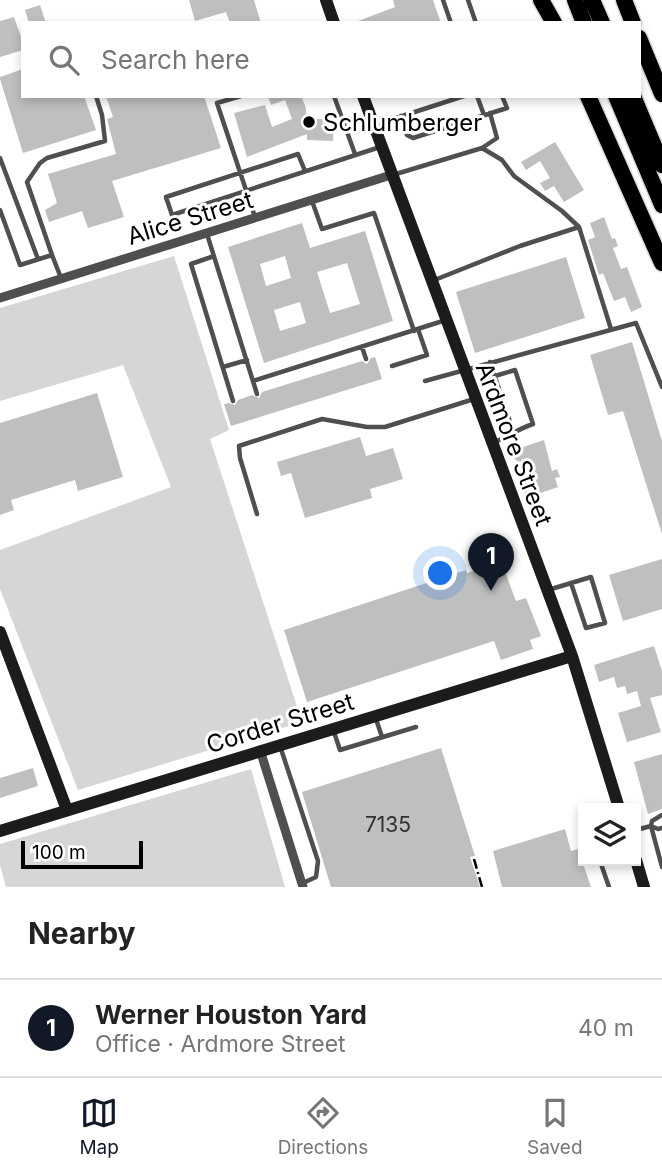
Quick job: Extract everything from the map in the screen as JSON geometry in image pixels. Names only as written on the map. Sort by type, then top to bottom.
[{"type":"highway","points":[[541,0],[554,21]]},
{"type":"highway","points":[[547,0],[554,21]]},
{"type":"highway","points":[[575,0],[583,21]]},
{"type":"highway","points":[[592,0],[601,21]]},
{"type":"highway","points":[[624,1],[632,21]]},
{"type":"highway","points":[[641,43],[662,94]]},
{"type":"highway","points":[[590,98],[662,262]]},
{"type":"highway","points":[[617,98],[662,205]]},
{"type":"highway","points":[[634,98],[662,165]]},
{"type":"street","points":[[326,0],[333,21]]},
{"type":"street","name":"Ardmore Street","points":[[364,98],[572,656],[617,803]]},
{"type":"street","name":"Alice Street","points":[[0,298],[391,175]]},
{"type":"street","points":[[0,632],[67,810]]},
{"type":"street","name":"Corder Street","points":[[0,831],[572,656]]},
{"type":"street","points":[[260,750],[303,885]]},
{"type":"street","points":[[638,866],[644,887]]},
{"type":"lane","points":[[443,0],[450,21]]},
{"type":"lane","points":[[468,0],[475,21]]},
{"type":"lane","points":[[61,279],[27,182],[40,163],[47,158],[105,141],[97,98]]},
{"type":"lane","points":[[234,98],[217,103],[256,218]]},
{"type":"lane","points":[[335,98],[355,155]]},
{"type":"lane","points":[[374,128],[458,98]]},
{"type":"lane","points":[[478,98],[484,115]]},
{"type":"lane","points":[[401,117],[407,135],[413,138],[506,107],[503,98]]},
{"type":"lane","points":[[391,175],[482,148],[497,138],[491,113]]},
{"type":"lane","points":[[305,171],[298,154],[166,197],[172,215],[381,146]]},
{"type":"lane","points":[[482,148],[502,160],[514,176],[579,227],[611,329]]},
{"type":"lane","points":[[0,158],[38,259]]},
{"type":"lane","points":[[312,200],[322,229],[374,213],[426,355],[392,366]]},
{"type":"lane","points":[[0,210],[20,265],[52,255]]},
{"type":"lane","points":[[431,281],[520,246],[579,227]]},
{"type":"lane","points":[[206,233],[257,394]]},
{"type":"lane","points":[[214,256],[191,264],[233,401]]},
{"type":"lane","points":[[253,381],[446,320]]},
{"type":"lane","points":[[425,381],[636,323],[662,387]]},
{"type":"lane","points":[[362,347],[366,359]]},
{"type":"lane","points":[[223,367],[247,360]]},
{"type":"lane","points":[[490,362],[513,430]]},
{"type":"lane","points":[[492,443],[509,436],[513,430],[533,424],[515,370],[495,376]]},
{"type":"lane","points":[[257,514],[240,458],[239,446],[322,419],[366,427],[384,427],[475,399]]},
{"type":"lane","points":[[547,590],[591,577],[605,623],[586,628],[571,583]]},
{"type":"lane","points":[[374,716],[382,737]]},
{"type":"lane","points":[[333,728],[340,750],[416,727]]},
{"type":"lane","points":[[280,744],[318,862],[316,877],[303,885]]},
{"type":"lane","points":[[662,816],[652,821],[651,826],[662,867]]},
{"type":"lane","points":[[641,829],[651,826],[662,828]]},
{"type":"lane","points":[[602,866],[608,887]]},
{"type":"shaded area","points":[[174,256],[229,430],[210,439],[302,722],[78,790],[0,589],[0,550],[171,487],[123,365],[0,401],[0,308]]},
{"type":"shaded area","points":[[251,769],[285,887],[6,887],[0,865],[0,844]]},
{"type":"building","points":[[189,0],[254,0],[260,21],[229,21],[226,12],[195,21]]},
{"type":"building","points":[[393,0],[433,0],[440,21],[358,21],[395,7]]},
{"type":"building","points":[[40,5],[45,21],[28,21],[25,10]]},
{"type":"building","points":[[14,17],[21,37],[21,51],[0,57],[0,21]]},
{"type":"building","points":[[21,70],[21,98],[85,98],[96,130],[23,153],[0,77]]},
{"type":"building","points":[[107,98],[205,98],[221,148],[112,181],[124,217],[88,228],[82,211],[49,222],[45,210],[57,203],[48,174],[116,154],[107,119],[113,117]]},
{"type":"building","points":[[269,98],[302,98],[306,108],[306,119],[334,119],[333,141],[307,140],[307,134],[247,157],[234,113],[265,105],[272,127],[292,119],[285,100],[271,105]]},
{"type":"building","points":[[555,142],[584,190],[564,202],[554,186],[545,191],[540,183],[550,178],[540,161],[526,170],[521,162]]},
{"type":"building","points":[[604,217],[612,239],[615,238],[618,246],[613,248],[621,269],[627,267],[642,307],[631,312],[625,297],[614,301],[603,273],[599,275],[588,240],[595,237],[590,223]]},
{"type":"building","points":[[302,223],[310,248],[365,231],[393,321],[264,363],[228,247]],"holes":[[[285,256],[291,278],[266,286],[260,264]],[[347,263],[360,304],[330,313],[317,272]],[[300,302],[306,323],[280,331],[274,310]]]},
{"type":"building","points":[[566,257],[585,318],[475,353],[456,292]]},
{"type":"building","points":[[632,342],[662,441],[662,534],[623,411],[608,415],[590,355]]},
{"type":"building","points":[[375,357],[382,379],[231,426],[224,404],[235,405],[238,400],[252,395],[259,398],[262,392],[362,361],[367,364]]},
{"type":"building","points":[[97,393],[123,477],[78,491],[75,480],[11,500],[14,510],[0,515],[0,423]]},
{"type":"building","points":[[360,437],[366,456],[393,448],[403,479],[370,489],[372,498],[305,518],[291,473],[281,476],[277,462]]},
{"type":"building","points":[[544,440],[552,471],[557,469],[560,477],[555,478],[558,487],[526,498],[516,459],[511,451]]},
{"type":"building","points":[[662,559],[662,609],[623,621],[609,575]]},
{"type":"building","points":[[501,561],[516,601],[526,598],[541,636],[530,640],[533,649],[501,660],[494,641],[307,702],[284,630]]},
{"type":"building","points":[[654,646],[662,671],[662,695],[650,698],[661,732],[627,742],[618,713],[641,706],[637,691],[627,694],[625,686],[617,688],[614,677],[599,682],[594,665]]},
{"type":"building","points":[[441,748],[475,856],[470,857],[480,887],[331,887],[302,792]]},
{"type":"building","points":[[662,754],[662,809],[648,814],[634,762]]},
{"type":"building","points":[[33,768],[38,786],[0,798],[0,778]]},
{"type":"building","points":[[565,829],[571,851],[578,849],[578,866],[584,866],[591,887],[502,887],[493,851]]},
{"type":"railway","points":[[474,859],[482,887]]},
{"type":"place","name":"Schlumberger","points":[[309,122]]},
{"type":"place","name":"Werner Houston Yard","points":[[491,591]]}]
